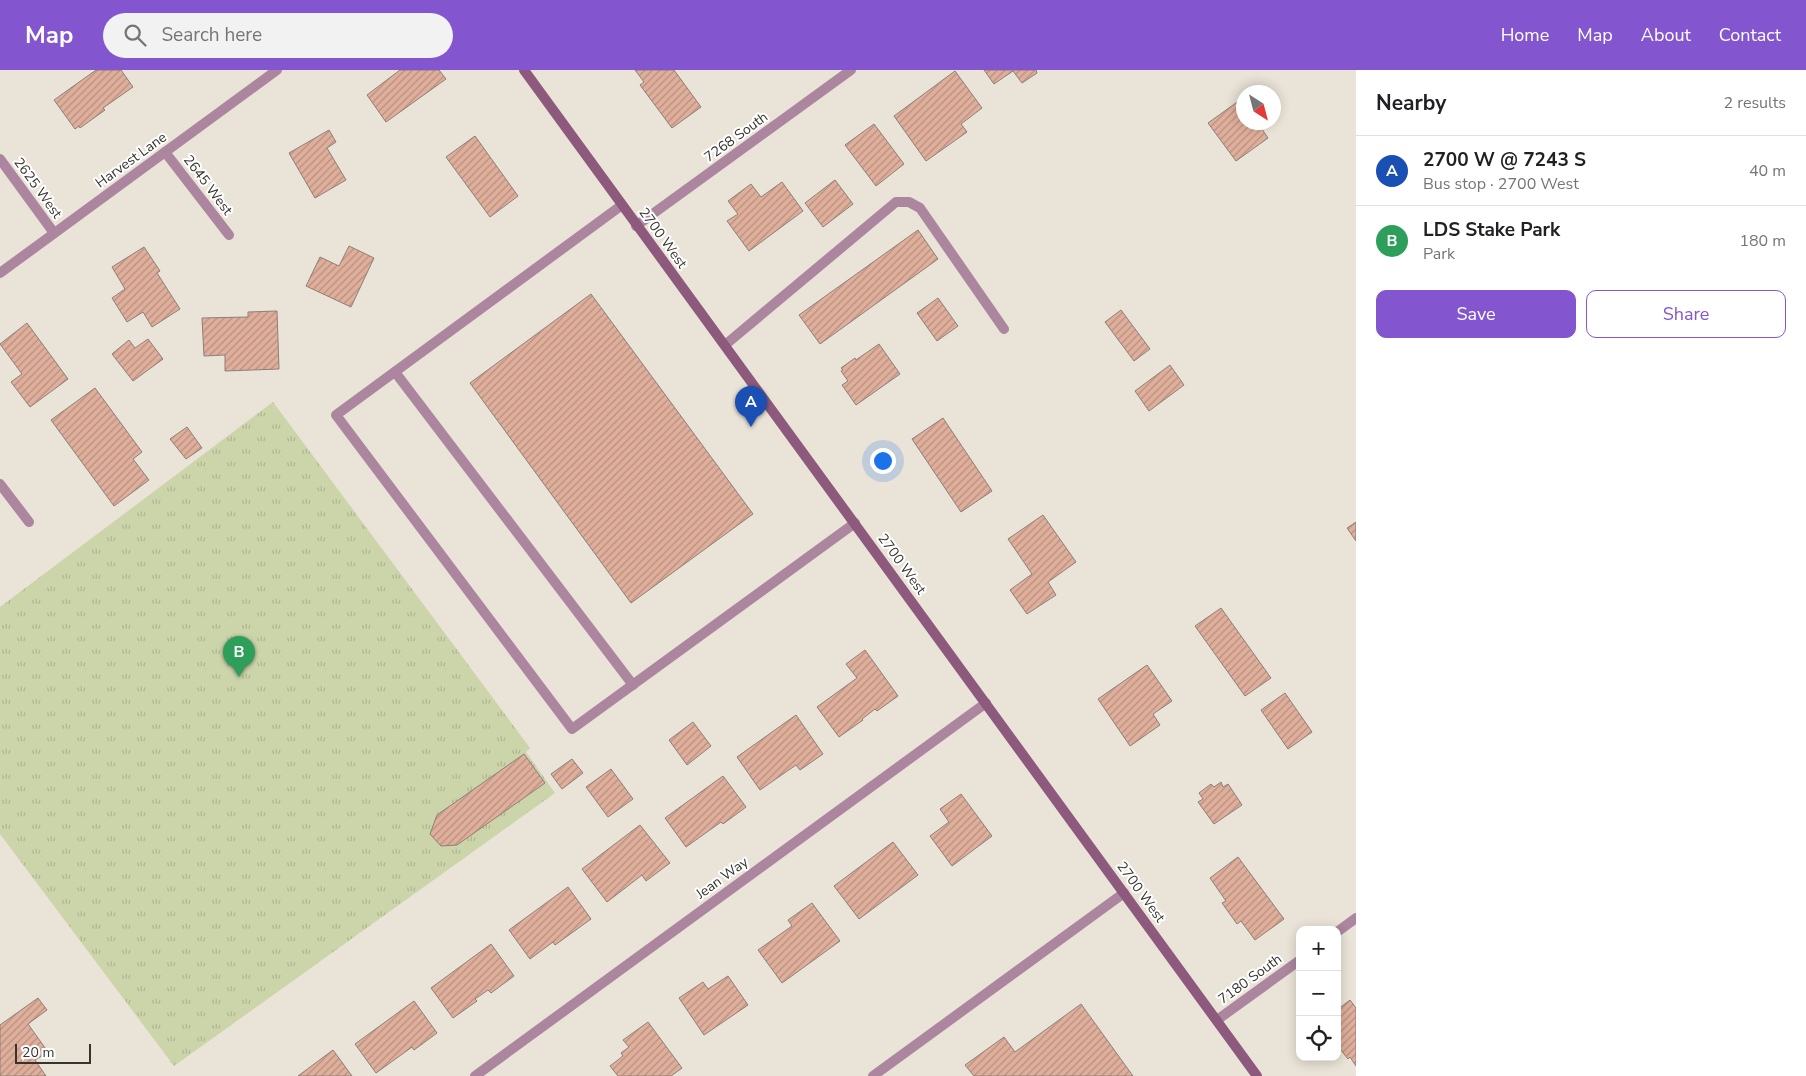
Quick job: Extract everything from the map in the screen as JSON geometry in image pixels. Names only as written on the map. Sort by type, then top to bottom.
[{"type":"main road","name":"2700 West","points":[[524,70],[1257,1076]]},
{"type":"street","name":"Harvest Lane","points":[[0,273],[278,70]]},
{"type":"street","name":"7268 South","points":[[636,226],[851,70]]},
{"type":"street","name":"2645 West","points":[[165,152],[229,235]]},
{"type":"street","name":"2625 West","points":[[0,159],[54,234]]},
{"type":"street","points":[[725,345],[896,202],[909,202],[920,208],[1004,329]]},
{"type":"street","points":[[622,205],[336,415],[572,729],[855,523]]},
{"type":"street","points":[[395,372],[633,685]]},
{"type":"street","points":[[0,484],[29,522]]},
{"type":"street","name":"Jean Way","points":[[475,1076],[986,703]]},
{"type":"street","points":[[874,1076],[1124,893]]},
{"type":"street","points":[[1341,929],[1356,918]]},
{"type":"street","name":"7180 South","points":[[1217,1020],[1296,963]]},
{"type":"green space","points":[[273,402],[530,748],[526,752],[555,793],[174,1066],[0,834],[0,607]]},
{"type":"building","points":[[96,70],[121,70],[133,87],[103,108],[105,110],[80,128],[79,126],[75,129],[54,100]]},
{"type":"building","points":[[400,70],[439,70],[446,79],[386,122],[367,95]]},
{"type":"building","points":[[635,70],[674,70],[701,107],[672,128],[640,85],[644,82]]},
{"type":"building","points":[[984,70],[1036,70],[1037,73],[1022,83],[1013,71],[994,84]]},
{"type":"building","points":[[955,71],[982,108],[961,124],[967,132],[926,161],[894,116]]},
{"type":"building","points":[[1236,103],[1236,130],[1262,130],[1268,138],[1236,161],[1208,123]]},
{"type":"building","points":[[874,124],[904,164],[876,186],[845,145]]},
{"type":"building","points":[[329,130],[336,142],[327,148],[346,180],[315,198],[289,153]]},
{"type":"building","points":[[475,136],[518,196],[490,217],[446,157]]},
{"type":"building","points":[[835,180],[853,204],[823,227],[805,203]]},
{"type":"building","points":[[782,182],[803,211],[749,251],[727,221],[738,214],[728,201],[751,184],[761,197]]},
{"type":"building","points":[[918,230],[938,259],[820,344],[799,315]]},
{"type":"building","points":[[349,246],[374,258],[351,307],[306,286],[320,257],[339,266]]},
{"type":"building","points":[[144,247],[160,271],[157,273],[180,309],[152,327],[143,312],[127,322],[112,298],[125,289],[112,267]]},
{"type":"building","points":[[591,294],[753,514],[631,603],[470,383]]},
{"type":"building","points":[[938,298],[958,326],[937,341],[917,313]]},
{"type":"building","points":[[1121,310],[1150,349],[1134,361],[1105,322]]},
{"type":"building","points":[[277,311],[279,369],[225,371],[225,355],[204,356],[202,318],[248,317],[248,312]]},
{"type":"building","points":[[27,323],[68,379],[30,407],[11,382],[22,374],[0,344]]},
{"type":"building","points":[[148,339],[163,359],[133,381],[112,354],[129,340],[135,348]]},
{"type":"building","points":[[879,344],[900,374],[856,405],[842,385],[848,381],[841,368]]},
{"type":"building","points":[[1170,365],[1184,385],[1149,411],[1135,391]]},
{"type":"building","points":[[95,388],[142,452],[133,459],[149,480],[114,506],[51,420]]},
{"type":"building","points":[[943,418],[992,491],[961,512],[912,439]]},
{"type":"building","points":[[187,427],[202,448],[186,459],[170,439]]},
{"type":"building","points":[[1043,515],[1076,562],[1048,582],[1056,595],[1027,614],[1010,590],[1032,574],[1008,539]]},
{"type":"building","points":[[1356,522],[1356,541],[1347,528]]},
{"type":"building","points":[[1221,608],[1271,678],[1245,696],[1195,626]]},
{"type":"building","points":[[865,650],[898,696],[877,711],[875,709],[839,737],[817,707],[857,678],[846,664]]},
{"type":"building","points":[[1147,665],[1172,701],[1153,714],[1160,725],[1130,746],[1098,699]]},
{"type":"building","points":[[1285,693],[1312,732],[1288,749],[1261,710]]},
{"type":"building","points":[[796,715],[823,754],[800,770],[796,765],[760,790],[737,757]]},
{"type":"building","points":[[693,722],[711,746],[687,765],[669,740]]},
{"type":"building","points":[[524,754],[545,783],[457,845],[441,846],[430,834],[437,815]]},
{"type":"building","points":[[572,759],[583,773],[562,789],[551,774]]},
{"type":"building","points":[[611,769],[633,799],[608,817],[586,787]]},
{"type":"building","points":[[723,776],[746,807],[686,847],[665,818]]},
{"type":"building","points":[[1221,782],[1223,787],[1228,784],[1242,805],[1214,824],[1198,802],[1203,799],[1199,793],[1211,784],[1214,787]]},
{"type":"building","points":[[961,794],[992,836],[952,866],[930,836],[949,822],[940,809]]},
{"type":"building","points":[[640,825],[670,863],[646,881],[642,875],[607,902],[582,869]]},
{"type":"building","points":[[893,842],[918,875],[859,919],[834,886]]},
{"type":"building","points":[[1238,857],[1284,919],[1255,940],[1241,921],[1237,924],[1222,903],[1226,901],[1210,878]]},
{"type":"building","points":[[568,887],[591,919],[555,945],[553,942],[530,959],[509,930]]},
{"type":"building","points":[[812,903],[840,941],[782,983],[758,950],[792,926],[788,920]]},
{"type":"building","points":[[491,944],[514,976],[491,993],[488,990],[475,999],[477,1001],[453,1018],[431,988]]},
{"type":"building","points":[[728,976],[748,1005],[704,1035],[679,998],[703,982],[708,989]]},
{"type":"building","points":[[38,998],[47,1010],[28,1024],[48,1052],[35,1060],[46,1076],[0,1076],[0,1025]]},
{"type":"building","points":[[1350,1000],[1356,1008],[1356,1066],[1350,1057],[1348,1059],[1341,1050],[1341,1007]]},
{"type":"building","points":[[414,1001],[437,1033],[414,1050],[412,1047],[376,1073],[355,1044]]},
{"type":"building","points":[[1081,1004],[1133,1076],[974,1076],[965,1065],[1004,1037],[1015,1052]]},
{"type":"building","points":[[648,1022],[682,1068],[671,1076],[618,1076],[610,1066],[623,1056],[621,1053],[629,1047],[623,1040]]},
{"type":"building","points":[[333,1050],[352,1076],[298,1076]]},
{"type":"place","name":"2700 W @ 7243 S","points":[[751,427]]},
{"type":"place","name":"LDS Stake Park","points":[[239,677]]}]
